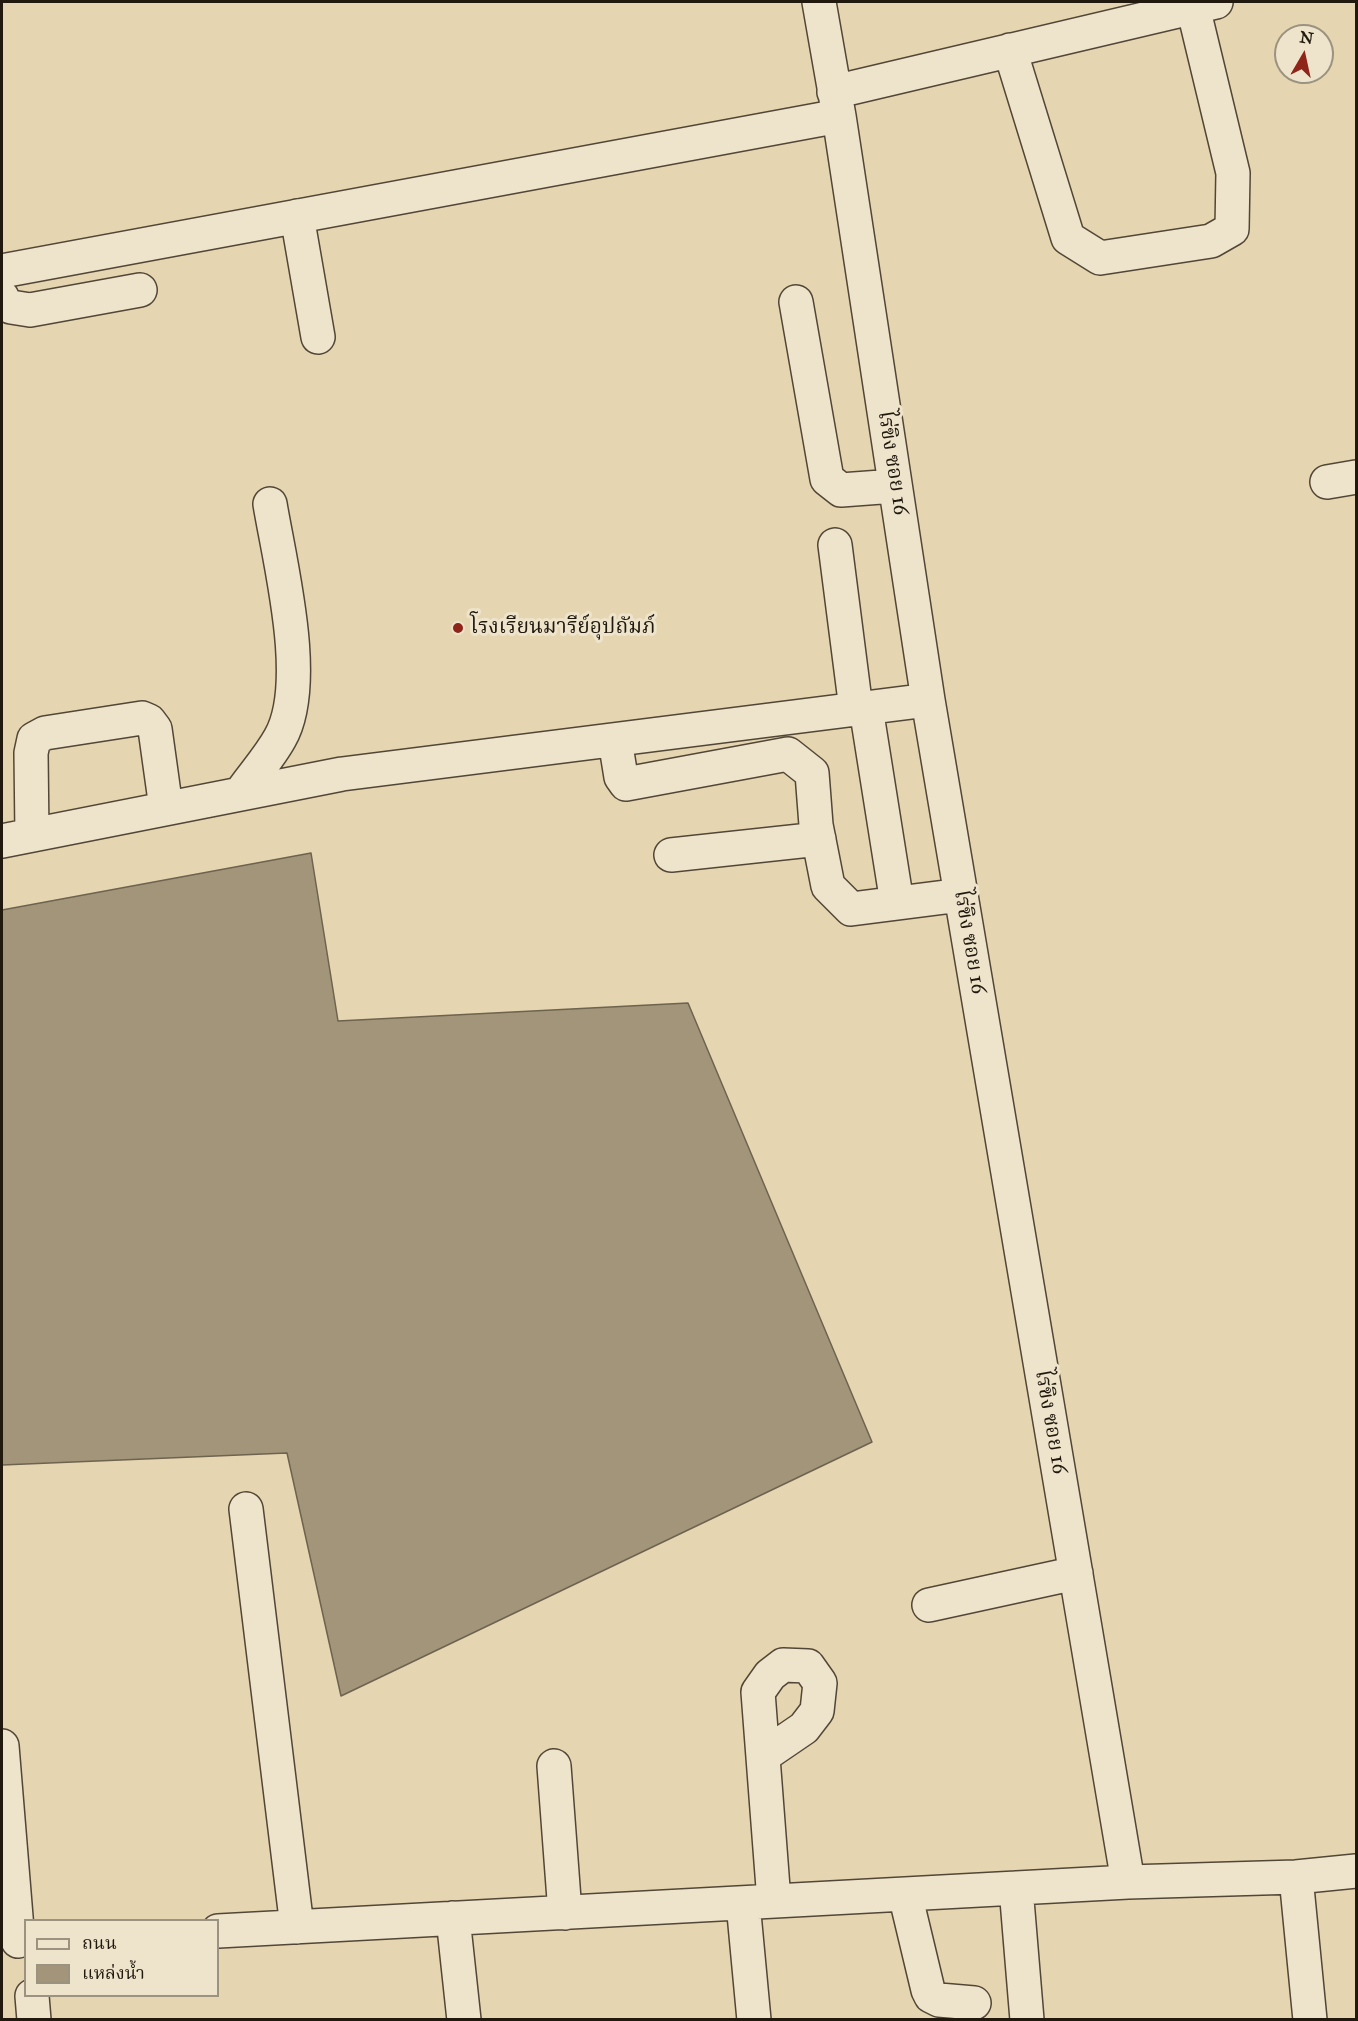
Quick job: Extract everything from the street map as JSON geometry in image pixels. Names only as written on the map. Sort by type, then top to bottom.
[{"type":"street","name":"ไร่ขิง ซอย 16","points":[[819,2],[928,700],[1128,1882]]},
{"type":"street","points":[[2,271],[297,216],[836,104],[1010,50],[1205,4],[1233,173],[1232,229],[1211,241],[1101,258],[1068,238],[1010,50]]},
{"type":"street","points":[[297,216],[318,338]]},
{"type":"street","points":[[2,297],[3,301],[11,307],[30,310],[140,290]]},
{"type":"street","points":[[796,302],[827,479],[841,490],[895,486]]},
{"type":"street","points":[[240,794],[280,738],[291,711],[293,645],[270,504]]},
{"type":"street","points":[[835,545],[861,709],[897,903]]},
{"type":"street","points":[[166,808],[155,729],[149,721],[142,718],[45,733],[34,739],[17,838],[342,774],[928,700]]},
{"type":"street","points":[[615,740],[621,777],[626,784],[788,754],[812,773],[819,839],[828,886],[851,909],[961,895]]},
{"type":"street","points":[[671,855],[819,839]]},
{"type":"street","points":[[246,1509],[297,1926]]},
{"type":"street","points":[[929,1605],[1076,1573]]},
{"type":"street","points":[[2,1746],[15,1941]]},
{"type":"street","points":[[754,2019],[762,1756]]},
{"type":"street","points":[[554,1766],[565,1913]]},
{"type":"street","points":[[219,1931],[1128,1882],[1296,1877],[1356,1872]]},
{"type":"street","points":[[1296,1877],[1310,2019]]},
{"type":"street","points":[[1016,1888],[1027,2019]]},
{"type":"street","points":[[905,1894],[931,1996],[939,2000],[974,2002]]},
{"type":"street","points":[[453,1918],[464,2019]]},
{"type":"street","points":[[32,1997],[34,2019]]},
{"type":"water","points":[[311,853],[338,1021],[688,1003],[872,1442],[341,1696],[287,1453],[2,1465],[2,910]]},
{"type":"place","name":"โรงเรียนมารีย์อุปถัมภ์","points":[[458,628]]}]
